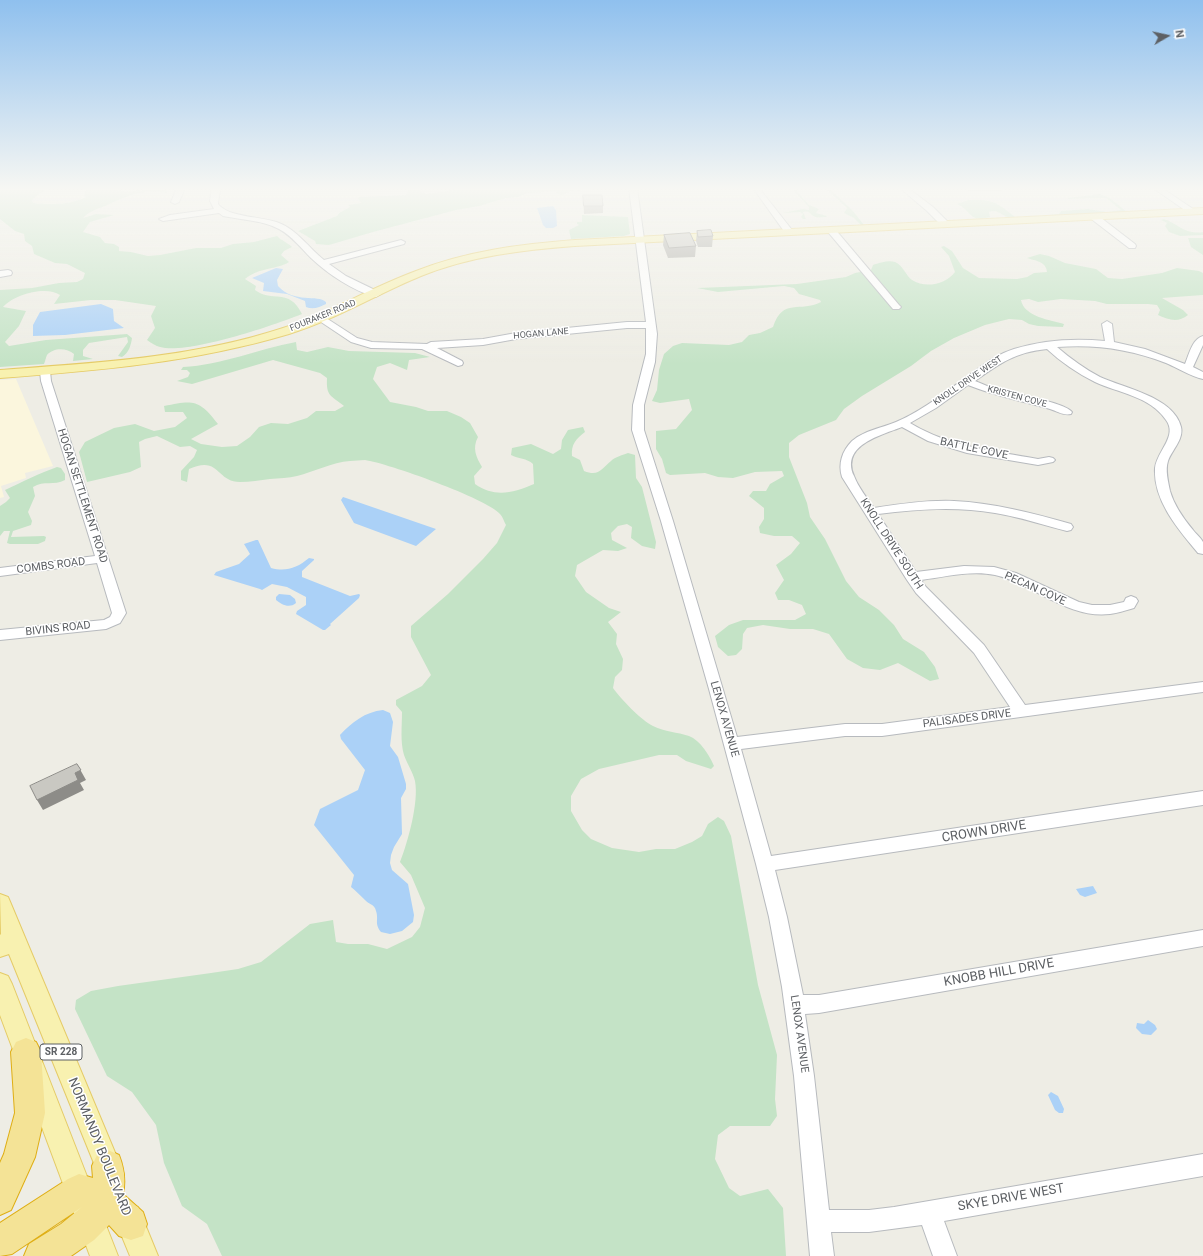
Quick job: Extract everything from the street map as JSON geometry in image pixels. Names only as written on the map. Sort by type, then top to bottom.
[{"type":"highway","points":[[0,1199],[19,1157],[30,1113],[26,1052]]},
{"type":"highway","points":[[40,1256],[108,1188],[108,1166]]},
{"type":"highway","points":[[0,1242],[92,1204],[131,1224]]},
{"type":"main road","name":"FOURAKER ROAD","points":[[0,374],[107,366],[189,355],[227,347],[264,337],[320,318],[376,294],[408,278],[438,267],[493,252],[535,247]]},
{"type":"main road","name":"NORMANDY BOULEVARD","points":[[0,904],[7,943],[108,1166],[144,1256]]},
{"type":"main road","name":"SR 228","points":[[0,984],[26,1052],[92,1204],[104,1256]]},
{"type":"street","points":[[305,247],[339,276],[376,294]]},
{"type":"street","points":[[322,263],[384,247]]},
{"type":"street","name":"LENOX AVENUE","points":[[641,247],[651,325],[652,354],[637,407],[636,418],[638,430],[667,521],[765,864],[778,917],[794,1005],[804,1076],[822,1256]]},
{"type":"street","points":[[845,247],[896,307]]},
{"type":"street","points":[[320,318],[354,340],[371,345],[423,346],[434,350],[458,363]]},
{"type":"street","points":[[1108,324],[1110,345]]},
{"type":"street","name":"HOGAN LANE","points":[[432,345],[483,342],[516,336],[627,325],[651,325]]},
{"type":"street","points":[[1188,368],[1197,346],[1203,339]]},
{"type":"street","name":"KNOLL DRIVE WEST","points":[[902,423],[920,414],[1007,355],[1023,350],[1076,343],[1110,345],[1150,353],[1188,368],[1203,376]]},
{"type":"street","points":[[1050,346],[1084,373],[1143,397],[1156,404],[1169,414],[1174,422],[1177,433],[1162,461],[1163,488],[1172,511],[1183,527],[1203,550]]},
{"type":"street","name":"HOGAN SETTLEMENT ROAD","points":[[45,371],[46,381],[119,614],[114,620]]},
{"type":"street","name":"KRISTEN COVE","points":[[967,381],[996,392],[1054,407],[1067,412]]},
{"type":"street","name":"BATTLE COVE","points":[[902,423],[919,434],[948,445],[1038,462],[1049,460]]},
{"type":"street","name":"KNOLL DRIVE SOUTH","points":[[902,423],[869,435],[857,444],[849,453],[846,463],[847,474],[912,578],[934,604],[980,649],[1021,712]]},
{"type":"street","points":[[870,512],[916,506],[974,506],[1014,512],[1067,527]]},
{"type":"street","name":"COMBS ROAD","points":[[0,572],[90,561],[102,558]]},
{"type":"street","name":"PECAN COVE","points":[[912,578],[981,570],[994,571],[1022,581],[1072,605],[1086,610],[1112,610],[1129,605],[1131,601]]},
{"type":"street","name":"BIVINS ROAD","points":[[0,635],[106,624],[114,620]]},
{"type":"street","name":"PALISADES DRIVE","points":[[731,744],[845,730],[882,730],[1203,687]]},
{"type":"street","name":"CROWN DRIVE","points":[[765,864],[1203,798]]},
{"type":"street","name":"KNOBB HILL DRIVE","points":[[794,1005],[819,1004],[1203,938]]},
{"type":"street","name":"SKYE DRIVE WEST","points":[[818,1221],[869,1221],[894,1218],[1203,1165]]},
{"type":"street","points":[[929,1212],[945,1256]]},
{"type":"shaded area","points":[[16,379],[53,466],[25,473],[26,478],[1,486],[4,497],[0,498],[0,380]]},
{"type":"green space","points":[[32,247],[118,247],[119,251],[148,256],[196,248],[291,247],[284,251],[281,255],[289,262],[284,265],[256,272],[245,279],[256,286],[255,290],[261,294],[286,298],[292,301],[302,314],[231,338],[210,343],[190,347],[158,347],[147,340],[155,328],[151,316],[156,306],[115,300],[91,300],[54,304],[60,295],[54,292],[38,291],[22,295],[3,307],[26,311],[19,326],[5,342],[9,346],[46,340],[127,334],[132,338],[129,349],[122,357],[118,356],[128,342],[127,337],[89,343],[83,350],[83,356],[93,359],[73,361],[74,354],[68,350],[60,349],[50,352],[47,355],[44,364],[0,367],[0,290],[32,288],[59,283],[77,282],[83,279],[85,273],[67,264],[55,263],[34,254]]},
{"type":"green space","points":[[941,247],[945,247],[952,251],[963,268],[979,278],[1017,279],[1027,277],[1034,273],[1047,272],[1045,266],[1037,261],[1027,258],[1040,254],[1065,263],[1096,269],[1108,278],[1122,279],[1162,273],[1177,268],[1199,271],[1203,273],[1203,295],[1162,298],[1183,310],[1188,315],[1177,320],[1158,315],[1160,310],[1157,305],[1107,304],[1095,301],[1061,299],[1038,302],[1029,299],[1021,300],[1023,306],[1032,314],[1064,324],[1063,327],[1038,326],[1029,324],[1022,320],[1009,319],[985,325],[954,338],[931,351],[911,366],[862,396],[844,409],[836,420],[799,435],[789,443],[789,457],[807,503],[810,517],[825,539],[846,581],[859,597],[879,610],[894,625],[903,639],[924,652],[935,667],[939,679],[930,681],[898,663],[880,670],[863,668],[847,659],[829,634],[813,629],[790,629],[763,625],[747,628],[743,634],[742,649],[736,655],[728,656],[718,647],[715,636],[729,625],[743,620],[795,620],[806,614],[802,605],[789,600],[778,600],[775,593],[784,580],[776,565],[791,554],[800,543],[792,536],[774,536],[760,533],[759,527],[764,519],[764,508],[749,496],[753,491],[766,491],[770,484],[784,476],[782,471],[755,472],[733,478],[718,477],[705,473],[670,475],[666,473],[662,459],[656,449],[656,431],[676,429],[692,410],[689,399],[660,403],[652,401],[657,390],[659,370],[664,354],[673,346],[682,343],[729,345],[742,342],[749,335],[760,333],[773,327],[777,318],[787,309],[813,305],[821,302],[820,300],[799,294],[794,288],[784,286],[718,292],[697,288],[797,284],[846,277],[855,273],[871,270],[873,265],[890,261],[898,263],[910,278],[917,283],[929,285],[935,284],[946,280],[955,272],[949,256]]},
{"type":"green space","points":[[1191,247],[1203,247],[1203,255]]},
{"type":"green space","points":[[296,342],[297,350],[307,352],[328,347],[349,351],[415,353],[430,357],[409,360],[407,370],[390,363],[377,367],[373,379],[390,402],[428,411],[447,411],[470,423],[478,437],[475,449],[482,467],[474,476],[475,484],[490,491],[497,493],[511,492],[534,484],[533,464],[511,455],[512,448],[531,444],[553,454],[561,449],[562,440],[568,430],[583,427],[585,432],[575,442],[572,448],[572,456],[580,460],[584,471],[589,473],[596,473],[617,457],[628,453],[635,455],[636,478],[642,487],[656,542],[655,549],[642,546],[631,538],[632,527],[627,524],[618,526],[611,533],[612,540],[627,548],[618,551],[603,550],[577,565],[575,576],[586,592],[609,608],[621,612],[608,622],[617,634],[616,644],[623,659],[622,670],[615,677],[613,688],[632,709],[648,723],[662,730],[689,736],[697,741],[707,753],[714,766],[711,769],[686,761],[677,755],[659,755],[599,769],[581,779],[571,796],[571,811],[582,830],[591,839],[612,848],[639,852],[656,849],[675,849],[702,836],[708,824],[718,817],[724,821],[731,836],[758,985],[777,1055],[775,1099],[777,1116],[770,1126],[730,1126],[718,1135],[715,1159],[729,1188],[740,1196],[768,1189],[783,1208],[786,1256],[222,1256],[207,1224],[182,1206],[164,1163],[156,1125],[132,1092],[107,1076],[75,1009],[76,1000],[91,991],[238,969],[261,962],[310,924],[333,920],[336,942],[348,944],[368,944],[387,949],[412,937],[420,927],[425,908],[411,875],[400,862],[412,822],[416,790],[415,781],[403,750],[402,712],[396,705],[396,700],[422,686],[431,675],[411,637],[411,626],[448,594],[497,543],[506,525],[501,515],[492,507],[436,482],[365,460],[337,463],[294,477],[244,482],[232,481],[207,465],[189,469],[187,482],[181,480],[181,471],[194,457],[197,450],[190,446],[180,447],[157,436],[139,442],[141,467],[130,472],[87,482],[79,452],[85,442],[114,428],[135,424],[154,431],[175,427],[187,418],[183,412],[165,412],[164,406],[174,404],[189,402],[195,403],[206,410],[218,424],[191,439],[201,444],[222,447],[237,446],[250,437],[259,427],[271,423],[288,424],[307,418],[316,411],[335,411],[344,406],[330,395],[327,389],[327,378],[320,373],[273,360],[192,384],[177,381],[188,377],[190,373],[187,370],[181,370],[183,367],[197,366],[226,360]]},
{"type":"green space","points":[[57,467],[61,468],[65,474],[65,480],[57,483],[41,484],[33,487],[35,496],[28,512],[32,521],[31,525],[13,531],[11,537],[44,536],[46,537],[45,541],[38,544],[7,543],[10,531],[4,531],[0,536],[0,506],[10,498],[5,490]]},
{"type":"water","points":[[276,268],[283,269],[277,280],[278,286],[284,292],[298,297],[322,300],[326,302],[326,304],[316,308],[309,308],[306,307],[305,301],[287,294],[263,291],[264,283],[252,278]]},
{"type":"water","points":[[101,304],[113,309],[114,321],[124,328],[65,335],[33,336],[33,325],[40,312]]},
{"type":"water","points":[[343,497],[436,529],[416,546],[354,523],[341,500]]},
{"type":"water","points":[[258,540],[271,568],[282,570],[296,567],[309,558],[314,559],[302,571],[302,577],[350,596],[359,594],[359,598],[330,624],[331,625],[323,630],[296,614],[297,611],[306,605],[306,597],[287,587],[272,584],[262,590],[214,575],[216,572],[239,564],[250,554],[244,544]]},
{"type":"water","points":[[279,594],[290,595],[295,599],[296,603],[291,606],[283,604],[276,600],[276,597]]},
{"type":"water","points":[[383,710],[390,713],[393,722],[390,746],[398,757],[406,784],[406,789],[401,798],[402,834],[394,847],[390,863],[392,870],[408,884],[414,915],[413,922],[402,931],[390,934],[381,932],[377,924],[377,914],[373,905],[366,901],[351,887],[354,875],[314,825],[320,809],[358,790],[365,770],[341,739],[340,735],[359,718],[376,711]]},
{"type":"water","points":[[1093,886],[1097,893],[1085,897],[1080,895],[1076,889]]},
{"type":"water","points":[[1148,1020],[1155,1025],[1157,1029],[1151,1035],[1142,1034],[1136,1028],[1137,1023],[1144,1024]]},
{"type":"water","points":[[1051,1092],[1058,1096],[1064,1109],[1063,1113],[1059,1113],[1055,1110],[1048,1095]]},
{"type":"building","points":[[668,247],[688,247],[669,248]]},
{"type":"building","points":[[77,764],[81,770],[75,773],[78,780],[37,800],[30,786]]}]
